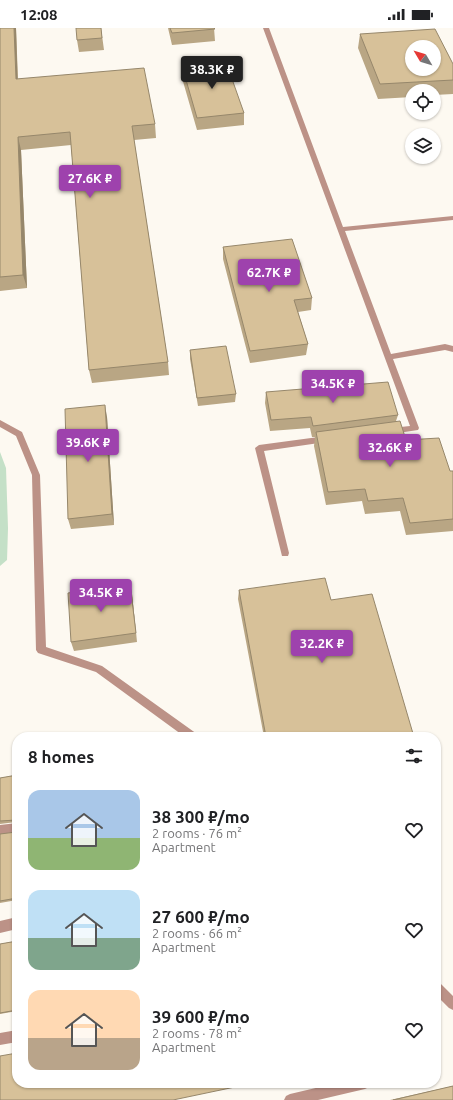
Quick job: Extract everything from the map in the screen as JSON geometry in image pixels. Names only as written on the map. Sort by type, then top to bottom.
[{"type":"lane","points":[[266,28],[415,428],[384,432]]},
{"type":"lane","points":[[341,229],[453,218]]},
{"type":"lane","points":[[388,357],[445,347],[453,349]]},
{"type":"lane","points":[[0,423],[19,434],[36,475],[41,650],[99,669],[186,732]]},
{"type":"lane","points":[[284,553],[259,448],[337,438]]},
{"type":"lane","points":[[0,830],[12,829]]},
{"type":"lane","points":[[0,927],[12,924]]},
{"type":"lane","points":[[441,992],[453,1004]]},
{"type":"lane","points":[[0,1039],[12,1037]]},
{"type":"lane","points":[[290,1100],[343,1088]]},
{"type":"green space","points":[[0,452],[6,468],[8,528],[7,560],[0,566]]},
{"type":"building","points":[[0,28],[14,28],[16,79],[144,68],[155,124],[132,126],[168,362],[89,370],[70,132],[18,137],[23,275],[0,277]]},
{"type":"building","points":[[76,28],[101,28],[102,38],[77,40]]},
{"type":"building","points":[[170,28],[214,28],[215,29],[172,33]]},
{"type":"building","points":[[435,29],[441,40],[405,40],[405,76],[441,76],[441,41],[453,64],[453,80],[380,84],[360,34]]},
{"type":"building","points":[[226,62],[244,113],[197,118],[182,66]]},
{"type":"building","points":[[292,239],[312,298],[294,300],[308,344],[250,351],[223,247]]},
{"type":"building","points":[[226,346],[236,394],[197,398],[190,350]]},
{"type":"building","points":[[388,382],[398,415],[313,426],[311,417],[271,420],[266,392]]},
{"type":"building","points":[[105,405],[112,514],[68,519],[65,409]]},
{"type":"building","points":[[400,421],[406,440],[439,438],[450,471],[453,471],[453,519],[410,523],[403,498],[368,501],[365,489],[328,492],[316,432]]},
{"type":"building","points":[[325,578],[331,600],[372,594],[413,732],[265,732],[239,590]]},
{"type":"building","points":[[130,584],[136,633],[71,642],[68,593]]},
{"type":"building","points":[[12,776],[12,820],[0,821],[0,778]]},
{"type":"building","points":[[12,832],[12,899],[0,901],[0,834]]},
{"type":"building","points":[[12,942],[12,1011],[0,1013],[0,944]]},
{"type":"building","points":[[12,1054],[12,1088],[230,1088],[173,1100],[0,1100],[0,1056]]},
{"type":"building","points":[[453,1086],[453,1100],[393,1100]]}]
